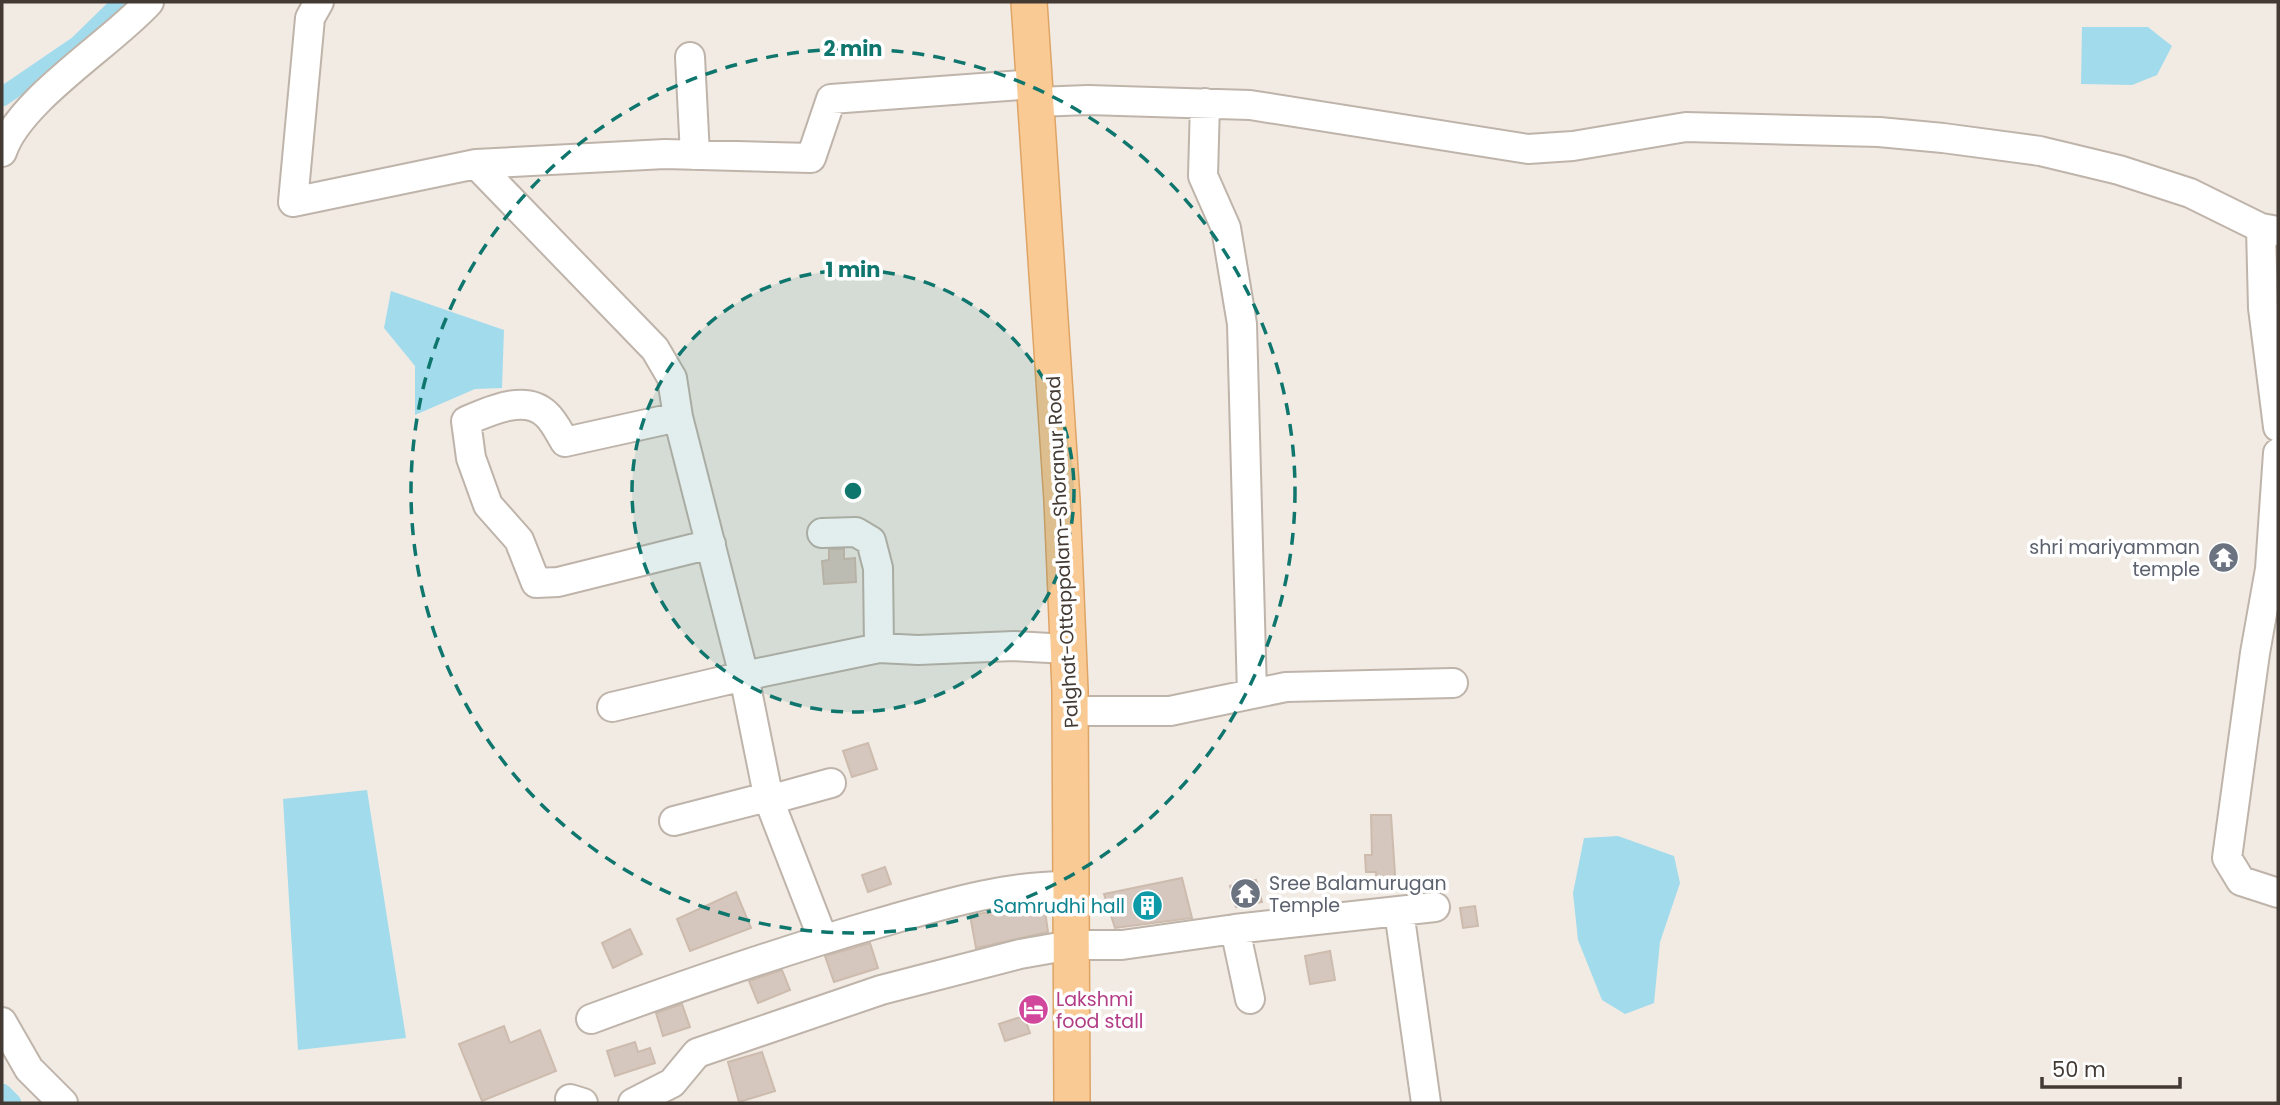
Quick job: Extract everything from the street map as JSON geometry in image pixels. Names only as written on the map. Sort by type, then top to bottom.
[{"type":"main road","name":"Palghat-Ottappalam-Shoranur Road","points":[[1029,2],[1062,499],[1070,711],[1072,1103]]},
{"type":"street","points":[[2,152],[6,139],[44,96],[149,2]]},
{"type":"street","points":[[319,2],[310,18],[293,202],[476,164],[695,155],[811,158],[831,99],[1035,93],[1088,100],[1251,105],[1528,149],[1573,146],[1686,127],[1879,132],[2040,151],[2119,170],[2190,193],[2270,229],[2259,263],[2278,427]]},
{"type":"street","points":[[690,57],[695,155]]},
{"type":"street","points":[[1205,103],[1203,176],[1226,228],[1242,324],[1252,694]]},
{"type":"street","points":[[476,164],[655,349],[672,379],[678,417],[744,676],[768,799],[823,939]]},
{"type":"street","points":[[678,417],[565,442],[546,414],[529,404],[492,410],[466,421],[471,458],[488,505],[519,540],[536,583],[558,582],[711,544]]},
{"type":"street","points":[[2278,453],[2270,569],[2255,653],[2227,858],[2241,881],[2278,893]]},
{"type":"street","points":[[822,533],[856,532],[871,541],[878,568],[879,648]]},
{"type":"street","points":[[612,707],[879,648],[918,650],[1014,646],[1067,649]]},
{"type":"street","points":[[1070,711],[1170,711],[1286,687],[1453,683]]},
{"type":"street","points":[[674,821],[831,783]]},
{"type":"street","points":[[591,1019],[823,939],[975,896],[1032,885],[1071,886]]},
{"type":"street","points":[[633,1103],[672,1083],[697,1053],[881,990],[1020,954],[1071,945],[1122,945],[1235,929],[1436,907]]},
{"type":"street","points":[[1399,911],[1426,1103]]},
{"type":"street","points":[[1235,929],[1250,999]]},
{"type":"street","points":[[2,1022],[29,1069],[64,1103]]},
{"type":"water","points":[[2082,27],[2148,27],[2172,46],[2157,75],[2132,85],[2081,84]]},
{"type":"water","points":[[391,291],[504,330],[502,388],[475,389],[415,415],[415,366],[384,328]]},
{"type":"water","points":[[367,790],[406,1038],[298,1050],[283,799]]},
{"type":"water","points":[[1618,836],[1674,856],[1680,883],[1660,942],[1654,1003],[1625,1014],[1602,1000],[1578,940],[1573,893],[1584,838]]},
{"type":"building","points":[[829,549],[844,549],[844,559],[855,558],[856,582],[824,584],[822,561],[829,560]]},
{"type":"building","points":[[868,743],[877,769],[852,777],[843,751]]},
{"type":"building","points":[[1371,815],[1391,815],[1396,889],[1377,890],[1376,872],[1366,872],[1365,855],[1372,855]]},
{"type":"building","points":[[885,867],[891,884],[868,892],[862,875]]},
{"type":"building","name":"Samrudhi hall","points":[[1182,878],[1192,918],[1115,928],[1104,894]]},
{"type":"building","name":"Sree Balamurugan Temple","points":[[1256,880],[1262,902],[1236,907],[1230,886]]},
{"type":"building","points":[[736,892],[751,928],[690,951],[677,919]]},
{"type":"building","points":[[1044,904],[1048,932],[976,948],[970,915]]},
{"type":"building","points":[[1475,906],[1478,926],[1463,928],[1460,908]]},
{"type":"building","points":[[630,929],[642,954],[613,968],[602,943]]},
{"type":"building","points":[[870,943],[878,968],[834,982],[825,956]]},
{"type":"building","points":[[1330,951],[1335,980],[1310,984],[1305,956]]},
{"type":"building","points":[[782,970],[790,990],[758,1003],[749,981]]},
{"type":"building","points":[[682,1004],[690,1027],[663,1036],[656,1013]]},
{"type":"building","points":[[1024,1016],[1030,1033],[1005,1041],[999,1024]]},
{"type":"building","points":[[504,1026],[510,1043],[540,1030],[556,1071],[482,1101],[459,1044]]},
{"type":"building","points":[[635,1042],[638,1052],[650,1048],[655,1063],[615,1076],[607,1051]]},
{"type":"building","points":[[762,1052],[775,1091],[739,1102],[728,1062]]},
{"type":"waterway","points":[[2,97],[78,45],[122,2]]},
{"type":"waterway","points":[[2,1093],[12,1103]]},
{"type":"place","name":"shri mariyamman temple","points":[[2223,558]]},
{"type":"place","name":"Sree Balamurugan Temple","points":[[1246,894]]},
{"type":"place","name":"Samrudhi hall","points":[[1148,906]]},
{"type":"place","name":"Lakshmi food stall","points":[[1033,1010]]}]
